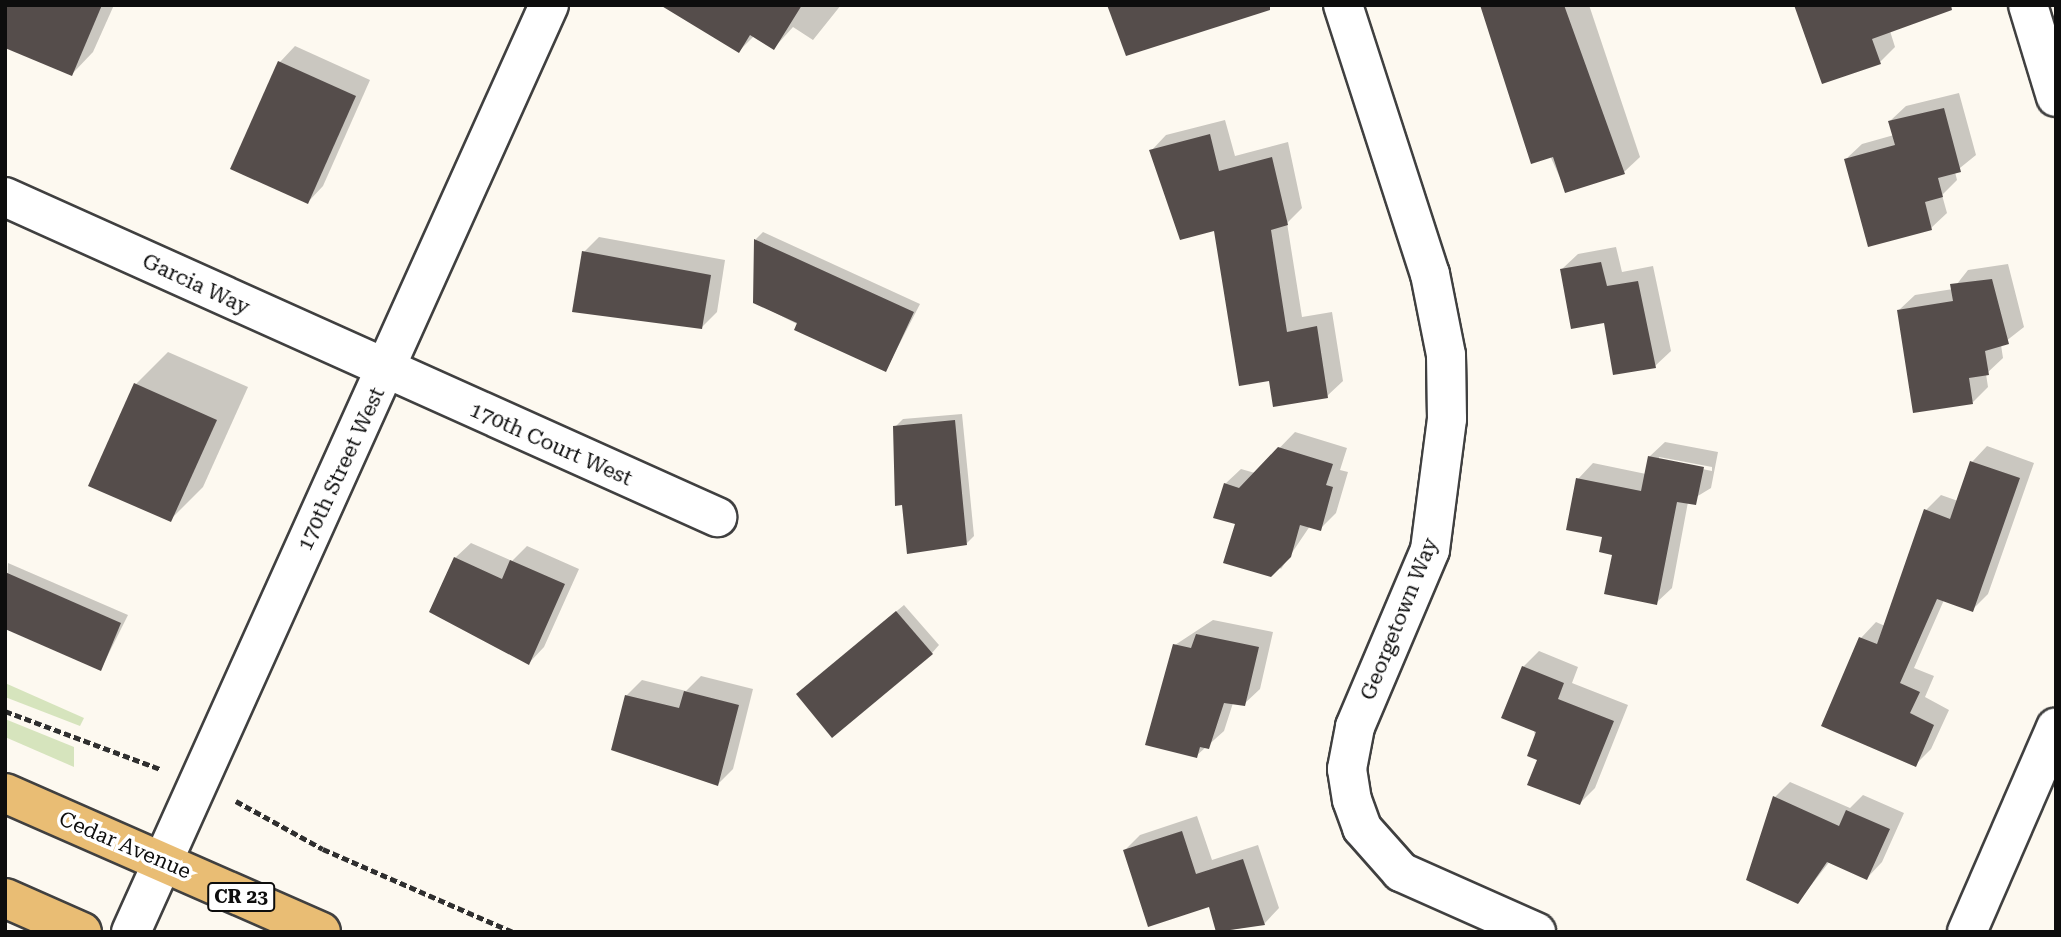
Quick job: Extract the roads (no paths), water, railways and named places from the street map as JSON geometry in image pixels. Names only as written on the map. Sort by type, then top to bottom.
[{"type":"main road","name":"Cedar Avenue","points":[[5,793],[321,932]]},
{"type":"main road","points":[[5,898],[82,932]]},
{"type":"street","name":"170th Street West","points":[[131,932],[195,783],[386,372],[549,5]]},
{"type":"street","name":"Georgetown Way","points":[[1343,5],[1430,274],[1446,355],[1447,419],[1430,550],[1355,727],[1347,769],[1352,800],[1362,828],[1401,872],[1536,932]]},
{"type":"street","points":[[2028,5],[2056,97]]},
{"type":"street","name":"Garcia Way","points":[[5,197],[386,372]]},
{"type":"street","name":"170th Court West","points":[[386,372],[717,517]]},
{"type":"street","points":[[1967,932],[2056,727]]}]
